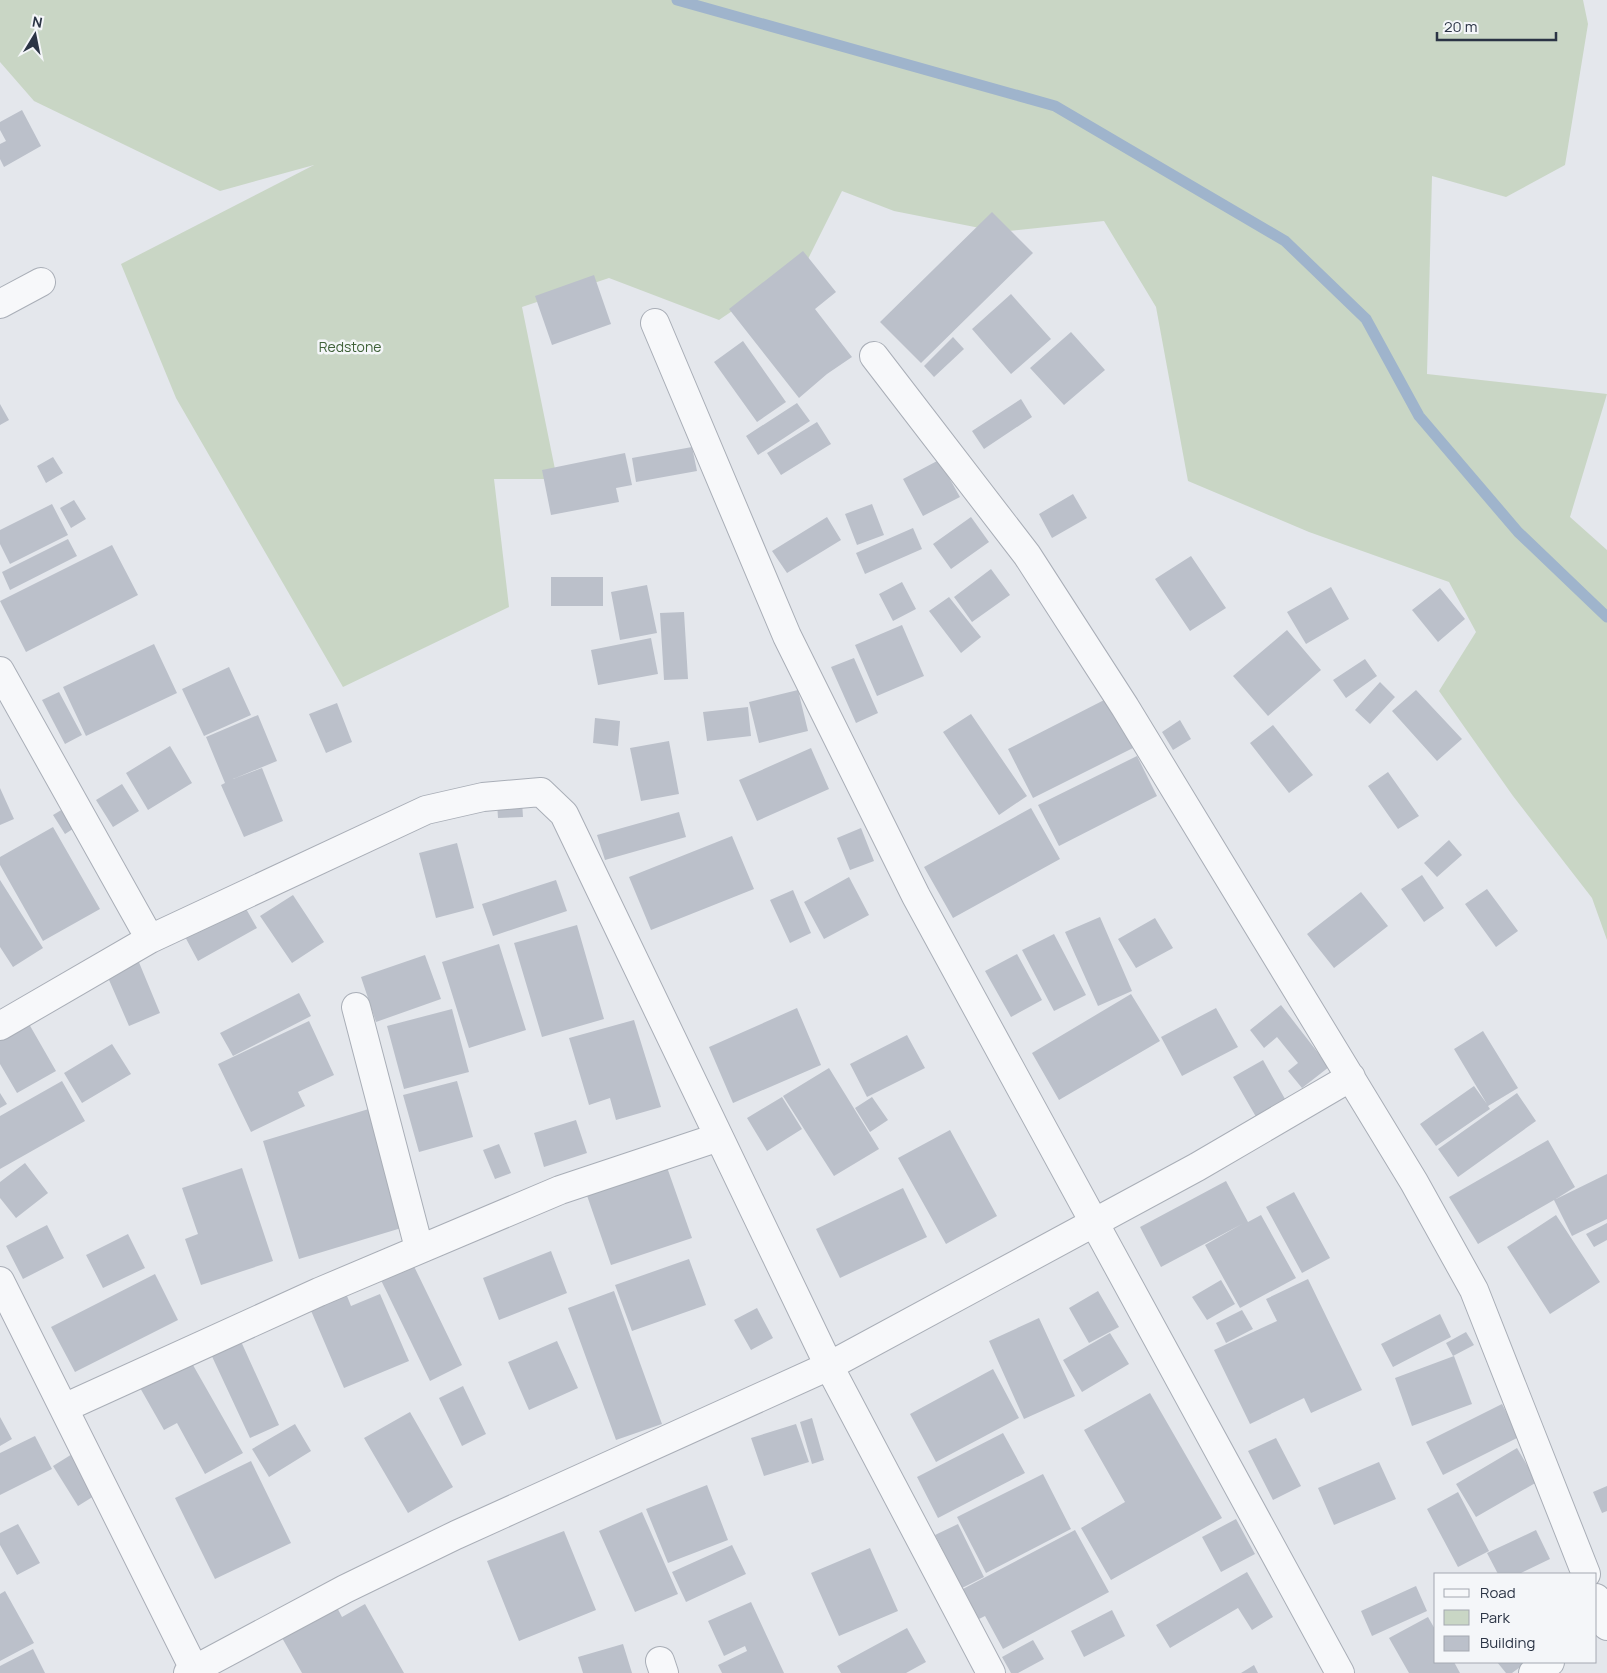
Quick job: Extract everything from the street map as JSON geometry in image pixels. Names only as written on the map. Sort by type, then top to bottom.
[{"type":"street","points":[[0,304],[42,282]]},
{"type":"street","points":[[655,323],[787,636],[916,896],[1340,1673]]},
{"type":"street","points":[[874,356],[1027,555],[1125,707],[1414,1182],[1474,1290],[1586,1573]]},
{"type":"street","points":[[0,671],[150,939]]},
{"type":"street","points":[[0,1026],[150,939],[426,810],[483,797],[541,792],[564,814],[829,1366],[991,1673]]},
{"type":"street","points":[[356,1007],[419,1248]]},
{"type":"street","points":[[0,1281],[193,1672],[345,1589],[456,1535],[829,1366],[1197,1167],[1351,1077]]},
{"type":"street","points":[[64,1408],[419,1248],[560,1190],[719,1138]]},
{"type":"street","points":[[1597,1602],[1604,1626]]},
{"type":"street","points":[[1533,1673],[1548,1663]]},
{"type":"green space","name":"Redstone","points":[[0,0],[1583,0],[1588,24],[1565,165],[1506,197],[1432,176],[1427,374],[1607,394],[1570,517],[1607,550],[1607,940],[1592,898],[1513,796],[1439,691],[1476,632],[1449,582],[1309,532],[1188,481],[1156,307],[1104,221],[1000,232],[894,211],[842,191],[808,259],[719,320],[609,278],[522,307],[557,479],[494,479],[509,607],[343,687],[176,398],[121,264],[314,165],[220,191],[34,101],[0,62]]},
{"type":"building","points":[[22,110],[41,146],[4,167],[0,159],[0,144],[6,141],[0,130],[0,122]]},
{"type":"building","points":[[992,212],[1033,253],[921,363],[880,322]]},
{"type":"building","points":[[803,251],[836,292],[815,309],[852,357],[827,374],[799,398],[729,309]]},
{"type":"building","points":[[594,275],[611,324],[552,345],[535,296]]},
{"type":"building","points":[[1011,294],[1051,339],[1011,374],[972,329]]},
{"type":"building","points":[[1071,332],[1105,370],[1064,405],[1030,368]]},
{"type":"building","points":[[953,337],[964,349],[934,377],[924,366]]},
{"type":"building","points":[[743,341],[786,402],[757,422],[714,362]]},
{"type":"building","points":[[1021,399],[1032,417],[984,449],[972,431]]},
{"type":"building","points":[[797,403],[810,421],[758,455],[746,436]]},
{"type":"building","points":[[0,404],[9,420],[0,425]]},
{"type":"building","points":[[817,422],[831,444],[781,475],[767,453]]},
{"type":"building","points":[[692,447],[697,471],[636,482],[632,458]]},
{"type":"building","points":[[625,453],[632,485],[616,488],[619,502],[551,515],[542,470]]},
{"type":"building","points":[[53,457],[63,473],[46,483],[37,466]]},
{"type":"building","points":[[939,460],[960,497],[923,516],[903,479]]},
{"type":"building","points":[[1073,494],[1087,518],[1052,538],[1039,514]]},
{"type":"building","points":[[74,500],[86,519],[71,528],[60,508]]},
{"type":"building","points":[[52,504],[68,535],[10,564],[0,544],[0,530]]},
{"type":"building","points":[[872,504],[884,535],[857,545],[845,514]]},
{"type":"building","points":[[827,517],[841,540],[787,573],[772,551]]},
{"type":"building","points":[[971,517],[989,542],[951,569],[933,544]]},
{"type":"building","points":[[913,528],[922,549],[865,574],[856,553]]},
{"type":"building","points":[[68,539],[77,556],[10,590],[2,572]]},
{"type":"building","points":[[112,545],[138,595],[26,652],[0,601]]},
{"type":"building","points":[[1191,556],[1226,608],[1190,631],[1155,579]]},
{"type":"building","points":[[991,569],[1010,595],[972,622],[954,597]]},
{"type":"building","points":[[551,577],[603,577],[603,606],[551,606]]},
{"type":"building","points":[[902,582],[916,609],[893,621],[879,594]]},
{"type":"building","points":[[647,585],[657,633],[620,640],[611,592]]},
{"type":"building","points":[[1331,587],[1349,619],[1306,644],[1287,612]]},
{"type":"building","points":[[1440,588],[1465,619],[1438,642],[1412,610]]},
{"type":"building","points":[[949,597],[981,637],[961,653],[929,611]]},
{"type":"building","points":[[684,612],[688,679],[664,680],[660,613]]},
{"type":"building","points":[[902,625],[924,676],[877,696],[855,645]]},
{"type":"building","points":[[1287,630],[1321,670],[1268,716],[1233,676]]},
{"type":"building","points":[[651,638],[658,674],[598,685],[591,650]]},
{"type":"building","points":[[154,644],[177,693],[86,736],[63,687]]},
{"type":"building","points":[[854,658],[878,713],[856,723],[831,667]]},
{"type":"building","points":[[1365,659],[1377,676],[1346,698],[1333,680]]},
{"type":"building","points":[[229,667],[251,715],[204,736],[182,689]]},
{"type":"building","points":[[1380,682],[1395,697],[1370,724],[1355,710]]},
{"type":"building","points":[[798,690],[808,731],[759,743],[749,702]]},
{"type":"building","points":[[1416,690],[1462,739],[1437,761],[1392,711]]},
{"type":"building","points":[[59,692],[82,735],[65,744],[42,700]]},
{"type":"building","points":[[1110,697],[1135,747],[1033,798],[1008,749]]},
{"type":"building","points":[[337,703],[352,742],[326,753],[309,714]]},
{"type":"building","points":[[748,707],[751,736],[707,741],[703,712]]},
{"type":"building","points":[[971,714],[1027,796],[999,815],[943,732]]},
{"type":"building","points":[[258,715],[277,761],[233,779],[262,768],[283,821],[244,837],[221,785],[225,783],[206,737]]},
{"type":"building","points":[[595,718],[620,721],[618,746],[593,743]]},
{"type":"building","points":[[1180,720],[1191,739],[1173,750],[1162,732]]},
{"type":"building","points":[[1273,725],[1313,775],[1289,793],[1250,743]]},
{"type":"building","points":[[669,741],[679,794],[641,801],[630,748]]},
{"type":"building","points":[[170,746],[192,783],[148,810],[126,773]]},
{"type":"building","points":[[811,748],[829,789],[757,821],[739,780]]},
{"type":"building","points":[[1137,756],[1157,796],[1059,846],[1038,805]]},
{"type":"building","points":[[1388,772],[1419,816],[1398,829],[1368,786]]},
{"type":"building","points":[[122,784],[139,811],[113,827],[96,800]]},
{"type":"building","points":[[521,786],[523,817],[498,818],[496,787]]},
{"type":"building","points":[[0,788],[14,819],[0,825]]},
{"type":"building","points":[[1031,808],[1060,859],[953,918],[924,867]]},
{"type":"building","points":[[63,809],[76,827],[65,834],[53,815]]},
{"type":"building","points":[[679,812],[686,837],[605,860],[597,835]]},
{"type":"building","points":[[53,827],[100,909],[43,941],[0,865],[0,857]]},
{"type":"building","points":[[861,828],[874,861],[850,870],[837,838]]},
{"type":"building","points":[[732,836],[754,889],[651,930],[629,877]]},
{"type":"building","points":[[1449,840],[1462,855],[1437,877],[1424,863]]},
{"type":"building","points":[[457,843],[474,908],[436,918],[419,853]]},
{"type":"building","points":[[1422,875],[1444,908],[1424,922],[1401,889]]},
{"type":"building","points":[[849,877],[869,915],[824,939],[804,902]]},
{"type":"building","points":[[0,880],[43,948],[13,967],[0,947]]},
{"type":"building","points":[[556,880],[567,911],[493,936],[482,904]]},
{"type":"building","points":[[1487,889],[1518,931],[1496,947],[1465,904]]},
{"type":"building","points":[[793,890],[811,933],[790,943],[770,900]]},
{"type":"building","points":[[1361,892],[1388,926],[1334,968],[1307,934]]},
{"type":"building","points":[[293,895],[324,942],[292,963],[260,916]]},
{"type":"building","points":[[241,900],[257,928],[198,961],[183,933]]},
{"type":"building","points":[[1100,917],[1132,991],[1098,1006],[1065,932]]},
{"type":"building","points":[[1155,918],[1173,948],[1136,968],[1118,939]]},
{"type":"building","points":[[577,925],[604,1019],[542,1037],[514,943]]},
{"type":"building","points":[[1054,934],[1086,995],[1054,1011],[1022,950]]},
{"type":"building","points":[[499,944],[526,1030],[469,1048],[442,962]]},
{"type":"building","points":[[1017,954],[1042,1000],[1011,1017],[985,971]]},
{"type":"building","points":[[425,955],[441,999],[376,1022],[361,977]]},
{"type":"building","points":[[138,960],[160,1013],[129,1026],[106,973]]},
{"type":"building","points":[[299,993],[311,1016],[233,1056],[220,1033]]},
{"type":"building","points":[[1131,994],[1160,1041],[1059,1100],[1032,1053]]},
{"type":"building","points":[[1281,1005],[1329,1067],[1302,1088],[1288,1071],[1298,1063],[1277,1037],[1264,1048],[1250,1030]]},
{"type":"building","points":[[797,1008],[821,1065],[733,1103],[709,1047]]},
{"type":"building","points":[[1216,1008],[1238,1047],[1182,1076],[1161,1037]]},
{"type":"building","points":[[452,1009],[469,1072],[404,1089],[387,1026]]},
{"type":"building","points":[[25,1017],[56,1071],[17,1093],[0,1064],[0,1031]]},
{"type":"building","points":[[634,1020],[661,1107],[616,1120],[610,1098],[589,1105],[569,1038]]},
{"type":"building","points":[[309,1021],[334,1075],[298,1092],[305,1106],[251,1132],[218,1064]]},
{"type":"building","points":[[1483,1031],[1518,1088],[1488,1106],[1490,1109],[1436,1146],[1420,1124],[1474,1086],[1487,1104],[1454,1049]]},
{"type":"building","points":[[907,1035],[925,1068],[867,1097],[850,1064]]},
{"type":"building","points":[[112,1044],[131,1074],[82,1103],[64,1073]]},
{"type":"building","points":[[1263,1060],[1289,1106],[1259,1122],[1233,1077]]},
{"type":"building","points":[[829,1068],[879,1149],[834,1176],[783,1096]]},
{"type":"building","points":[[62,1081],[85,1121],[0,1169],[0,1116]]},
{"type":"building","points":[[457,1081],[473,1137],[419,1152],[403,1095]]},
{"type":"building","points":[[0,1093],[7,1104],[0,1108]]},
{"type":"building","points":[[1517,1093],[1536,1121],[1458,1177],[1438,1149]]},
{"type":"building","points":[[782,1097],[802,1129],[767,1151],[747,1118]]},
{"type":"building","points":[[872,1097],[888,1120],[870,1132],[855,1108]]},
{"type":"building","points":[[372,1108],[408,1226],[299,1259],[263,1141]]},
{"type":"building","points":[[576,1120],[587,1153],[544,1167],[534,1133]]},
{"type":"building","points":[[950,1130],[997,1216],[946,1244],[898,1158]]},
{"type":"building","points":[[1548,1140],[1575,1187],[1556,1199],[1607,1174],[1607,1219],[1572,1236],[1554,1200],[1478,1244],[1449,1197]]},
{"type":"building","points":[[499,1144],[511,1173],[495,1179],[483,1150]]},
{"type":"building","points":[[663,1156],[692,1238],[611,1265],[583,1184]]},
{"type":"building","points":[[25,1163],[48,1193],[16,1218],[0,1198],[0,1182]]},
{"type":"building","points":[[242,1168],[273,1261],[201,1285],[185,1239],[198,1234],[182,1188]]},
{"type":"building","points":[[1226,1181],[1248,1222],[1261,1215],[1296,1278],[1240,1308],[1205,1245],[1242,1224],[1161,1267],[1140,1227]]},
{"type":"building","points":[[903,1188],[927,1237],[840,1278],[816,1229]]},
{"type":"building","points":[[1294,1192],[1330,1258],[1302,1273],[1266,1207]]},
{"type":"building","points":[[1556,1215],[1600,1282],[1550,1314],[1507,1247]]},
{"type":"building","points":[[1607,1223],[1607,1240],[1594,1247],[1586,1234]]},
{"type":"building","points":[[47,1225],[64,1258],[23,1279],[6,1246]]},
{"type":"building","points":[[128,1234],[145,1268],[103,1288],[86,1255]]},
{"type":"building","points":[[551,1251],[567,1293],[499,1320],[483,1278]]},
{"type":"building","points":[[409,1256],[462,1365],[430,1381],[377,1272]]},
{"type":"building","points":[[689,1259],[706,1305],[632,1331],[615,1285]]},
{"type":"building","points":[[155,1274],[178,1320],[75,1372],[51,1327]]},
{"type":"building","points":[[1308,1279],[1362,1390],[1311,1413],[1304,1398],[1250,1424],[1214,1350],[1277,1321],[1266,1299]]},
{"type":"building","points":[[1221,1280],[1235,1304],[1207,1320],[1192,1297]]},
{"type":"building","points":[[345,1291],[351,1306],[380,1294],[409,1361],[344,1388],[309,1306]]},
{"type":"building","points":[[614,1291],[662,1424],[616,1440],[568,1308]]},
{"type":"building","points":[[1098,1291],[1119,1327],[1089,1343],[1069,1308]]},
{"type":"building","points":[[757,1308],[773,1338],[751,1350],[734,1320]]},
{"type":"building","points":[[1242,1310],[1253,1329],[1226,1343],[1216,1323]]},
{"type":"building","points":[[1440,1314],[1451,1337],[1393,1367],[1381,1344]]},
{"type":"building","points":[[1039,1318],[1075,1396],[1024,1419],[989,1341]]},
{"type":"building","points":[[1466,1332],[1474,1345],[1453,1356],[1446,1343]]},
{"type":"building","points":[[1110,1333],[1129,1364],[1082,1392],[1063,1360]]},
{"type":"building","points":[[239,1337],[279,1425],[250,1438],[209,1350]]},
{"type":"building","points":[[557,1341],[578,1388],[529,1410],[508,1362]]},
{"type":"building","points":[[1454,1356],[1472,1404],[1412,1426],[1395,1378]]},
{"type":"building","points":[[189,1358],[243,1453],[205,1474],[177,1423],[164,1430],[139,1386]]},
{"type":"building","points":[[993,1369],[1019,1418],[936,1462],[910,1414]]},
{"type":"building","points":[[463,1386],[486,1434],[462,1446],[439,1398]]},
{"type":"building","points":[[1150,1393],[1222,1518],[1111,1580],[1081,1528],[1125,1502],[1084,1430]]},
{"type":"building","points":[[1502,1404],[1519,1437],[1443,1475],[1426,1442]]},
{"type":"building","points":[[410,1412],[453,1487],[408,1513],[364,1438]]},
{"type":"building","points":[[0,1417],[12,1439],[0,1446]]},
{"type":"building","points":[[812,1418],[824,1460],[812,1464],[800,1422]]},
{"type":"building","points":[[295,1424],[311,1451],[269,1477],[252,1449]]},
{"type":"building","points":[[796,1424],[809,1462],[764,1476],[751,1438]]},
{"type":"building","points":[[1003,1433],[1025,1473],[938,1518],[917,1477]]},
{"type":"building","points":[[35,1436],[52,1469],[0,1495],[0,1453]]},
{"type":"building","points":[[1276,1438],[1301,1486],[1273,1500],[1248,1451]]},
{"type":"building","points":[[1517,1448],[1537,1482],[1476,1517],[1456,1484]]},
{"type":"building","points":[[77,1451],[102,1491],[78,1506],[53,1466]]},
{"type":"building","points":[[251,1461],[291,1543],[215,1579],[175,1498]]},
{"type":"building","points":[[1379,1462],[1396,1499],[1334,1525],[1318,1488]]},
{"type":"building","points":[[1043,1474],[1071,1529],[986,1573],[957,1517]]},
{"type":"building","points":[[707,1485],[728,1540],[668,1563],[646,1509]]},
{"type":"building","points":[[1607,1486],[1607,1511],[1602,1513],[1593,1492]]},
{"type":"building","points":[[1458,1492],[1489,1551],[1458,1567],[1427,1509]]},
{"type":"building","points":[[642,1512],[678,1594],[635,1612],[599,1531]]},
{"type":"building","points":[[1236,1519],[1255,1554],[1221,1572],[1202,1537]]},
{"type":"building","points":[[18,1524],[40,1563],[17,1575],[0,1545],[0,1533]]},
{"type":"building","points":[[958,1524],[984,1577],[962,1588],[935,1535]]},
{"type":"building","points":[[1075,1530],[1109,1592],[1003,1649],[985,1616],[977,1620],[961,1590]]},
{"type":"building","points":[[1536,1530],[1550,1559],[1521,1573],[1497,1573],[1487,1553]]},
{"type":"building","points":[[564,1531],[596,1610],[519,1641],[487,1561]]},
{"type":"building","points":[[732,1545],[746,1574],[686,1602],[672,1572]]},
{"type":"building","points":[[870,1548],[898,1611],[839,1636],[811,1573]]},
{"type":"building","points":[[1247,1572],[1273,1617],[1252,1630],[1238,1608],[1170,1648],[1156,1625]]},
{"type":"building","points":[[1416,1586],[1427,1611],[1372,1636],[1361,1611]]},
{"type":"building","points":[[5,1591],[34,1643],[0,1661],[0,1594]]},
{"type":"building","points":[[332,1598],[342,1617],[365,1604],[404,1673],[302,1673],[277,1629]]},
{"type":"building","points":[[751,1602],[784,1673],[722,1673],[718,1665],[747,1651],[745,1646],[724,1656],[708,1621]]},
{"type":"building","points":[[1112,1610],[1125,1636],[1084,1657],[1071,1631]]},
{"type":"building","points":[[1428,1617],[1434,1628],[1434,1663],[1455,1663],[1460,1673],[1409,1673],[1389,1638]]},
{"type":"building","points":[[907,1628],[926,1662],[906,1673],[841,1673],[837,1666]]},
{"type":"building","points":[[1033,1640],[1044,1659],[1018,1673],[1011,1673],[1002,1657]]},
{"type":"building","points":[[623,1644],[632,1673],[583,1673],[578,1657]]},
{"type":"building","points":[[33,1649],[45,1673],[0,1673],[0,1666]]},
{"type":"building","points":[[1498,1663],[1526,1663],[1512,1673],[1506,1673]]},
{"type":"building","points":[[1254,1665],[1258,1673],[1241,1673]]},
{"type":"waterway","points":[[677,0],[1055,106],[1285,241],[1366,319],[1419,416],[1518,532],[1607,617]]}]
